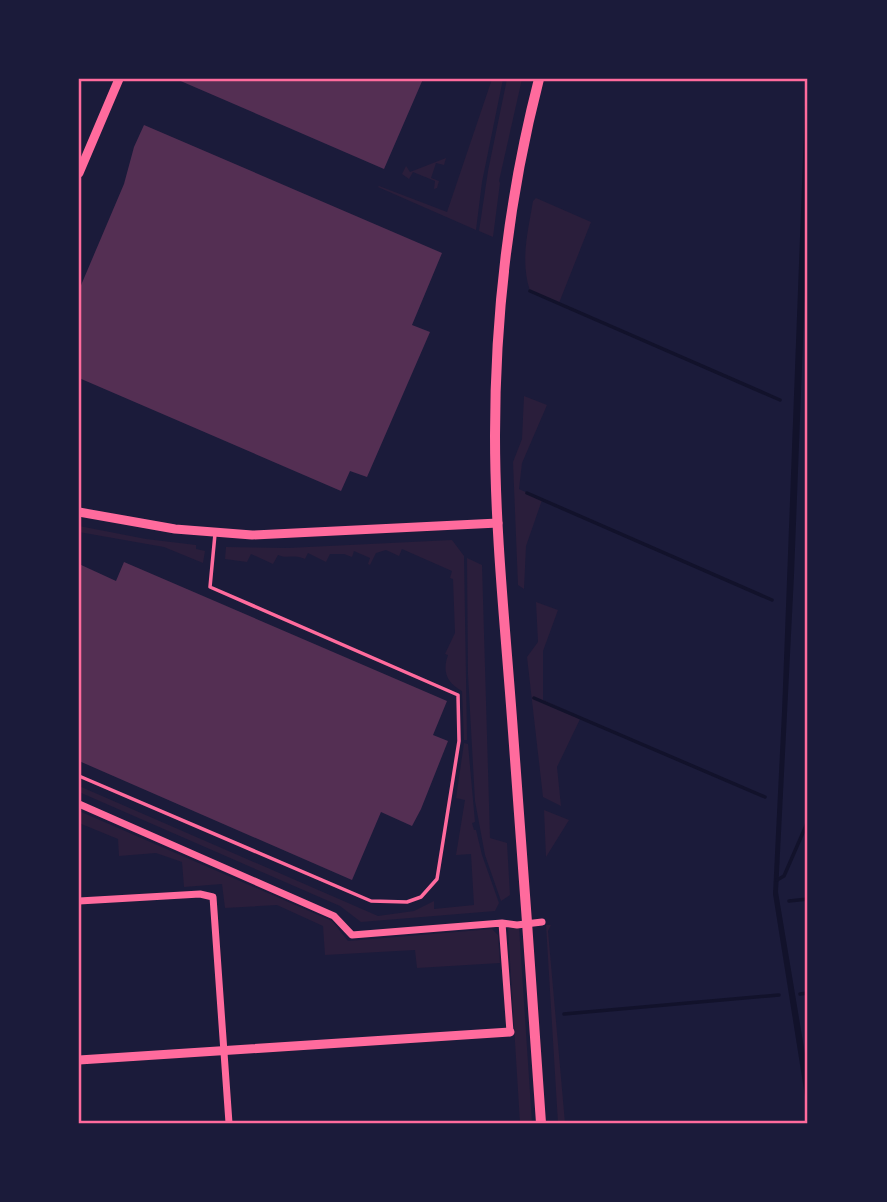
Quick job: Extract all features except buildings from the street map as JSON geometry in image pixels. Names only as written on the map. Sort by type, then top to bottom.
[{"type":"main road","points":[[539,79],[517,184],[500,318],[495,438],[498,523],[541,1123]]},
{"type":"street","points":[[79,173],[119,79]]},
{"type":"street","points":[[79,512],[125,522],[215,534],[296,534],[498,523]]},
{"type":"street","points":[[79,804],[334,916],[352,934],[542,922]]},
{"type":"street","points":[[79,901],[200,894],[213,897],[229,1123]]},
{"type":"street","points":[[79,1060],[510,1032],[502,923]]},
{"type":"lane","points":[[79,776],[371,901],[386,903],[414,900],[421,897],[437,879],[459,741],[458,695],[210,587],[215,534]]},
{"type":"shaded area","points":[[492,79],[503,79],[482,182],[476,230],[378,187],[447,212]]},
{"type":"shaded area","points":[[507,79],[522,79],[499,181],[493,237],[479,231]]},
{"type":"shaded area","points":[[806,79],[808,210],[778,892],[808,1072],[808,1115],[773,894]]},
{"type":"shaded area","points":[[446,158],[444,165],[436,163],[431,178],[439,181],[437,188],[434,189],[435,181],[413,172],[409,179],[402,174],[406,166],[410,172]]},
{"type":"shaded area","points":[[536,198],[591,222],[559,303],[530,291],[527,280],[526,246],[533,201]]},
{"type":"shaded area","points":[[524,396],[547,405],[522,463],[519,489],[542,500],[526,546],[524,589],[518,585],[513,462],[522,439]]},
{"type":"shaded area","points":[[79,526],[196,545],[196,549],[205,551],[203,563],[164,547],[79,532]]},
{"type":"shaded area","points":[[452,540],[464,556],[467,740],[464,740],[462,691],[449,681],[446,672],[448,655],[445,654],[455,633],[453,579],[450,578],[452,571],[402,549],[399,556],[386,550],[376,553],[370,565],[370,558],[354,551],[352,557],[330,554],[326,562],[308,553],[305,559],[278,555],[273,564],[251,554],[247,562],[225,559],[226,547],[288,548]]},
{"type":"shaded area","points":[[467,558],[482,565],[490,838],[507,843],[510,895],[501,901],[485,855],[475,801],[468,675]]},
{"type":"shaded area","points":[[536,602],[558,610],[543,651],[543,700],[581,717],[557,767],[561,806],[543,797],[527,657],[538,642]]},
{"type":"shaded area","points":[[464,743],[468,744],[475,822],[472,823],[499,903],[495,911],[361,922],[340,906],[79,792],[79,786],[378,916],[414,911],[434,901],[434,909],[474,905],[471,854],[456,855],[465,800],[456,798]]},
{"type":"shaded area","points":[[544,810],[569,820],[546,857]]},
{"type":"shaded area","points":[[79,811],[332,921],[348,941],[492,929],[498,935],[500,963],[417,968],[415,950],[325,955],[323,926],[277,905],[225,908],[222,884],[184,887],[182,862],[156,853],[119,856],[118,839],[79,823]]},
{"type":"shaded area","points":[[546,925],[551,925],[548,931],[565,1123],[558,1123]]},
{"type":"shaded area","points":[[519,927],[532,1123],[520,1123],[508,928]]},
{"type":"waterway","points":[[530,291],[780,400]]},
{"type":"waterway","points":[[527,493],[772,600]]},
{"type":"waterway","points":[[534,698],[765,797]]},
{"type":"waterway","points":[[777,880],[784,876],[808,821]]},
{"type":"waterway","points":[[789,901],[808,899]]},
{"type":"waterway","points":[[800,994],[808,993]]},
{"type":"waterway","points":[[564,1014],[779,995]]}]
